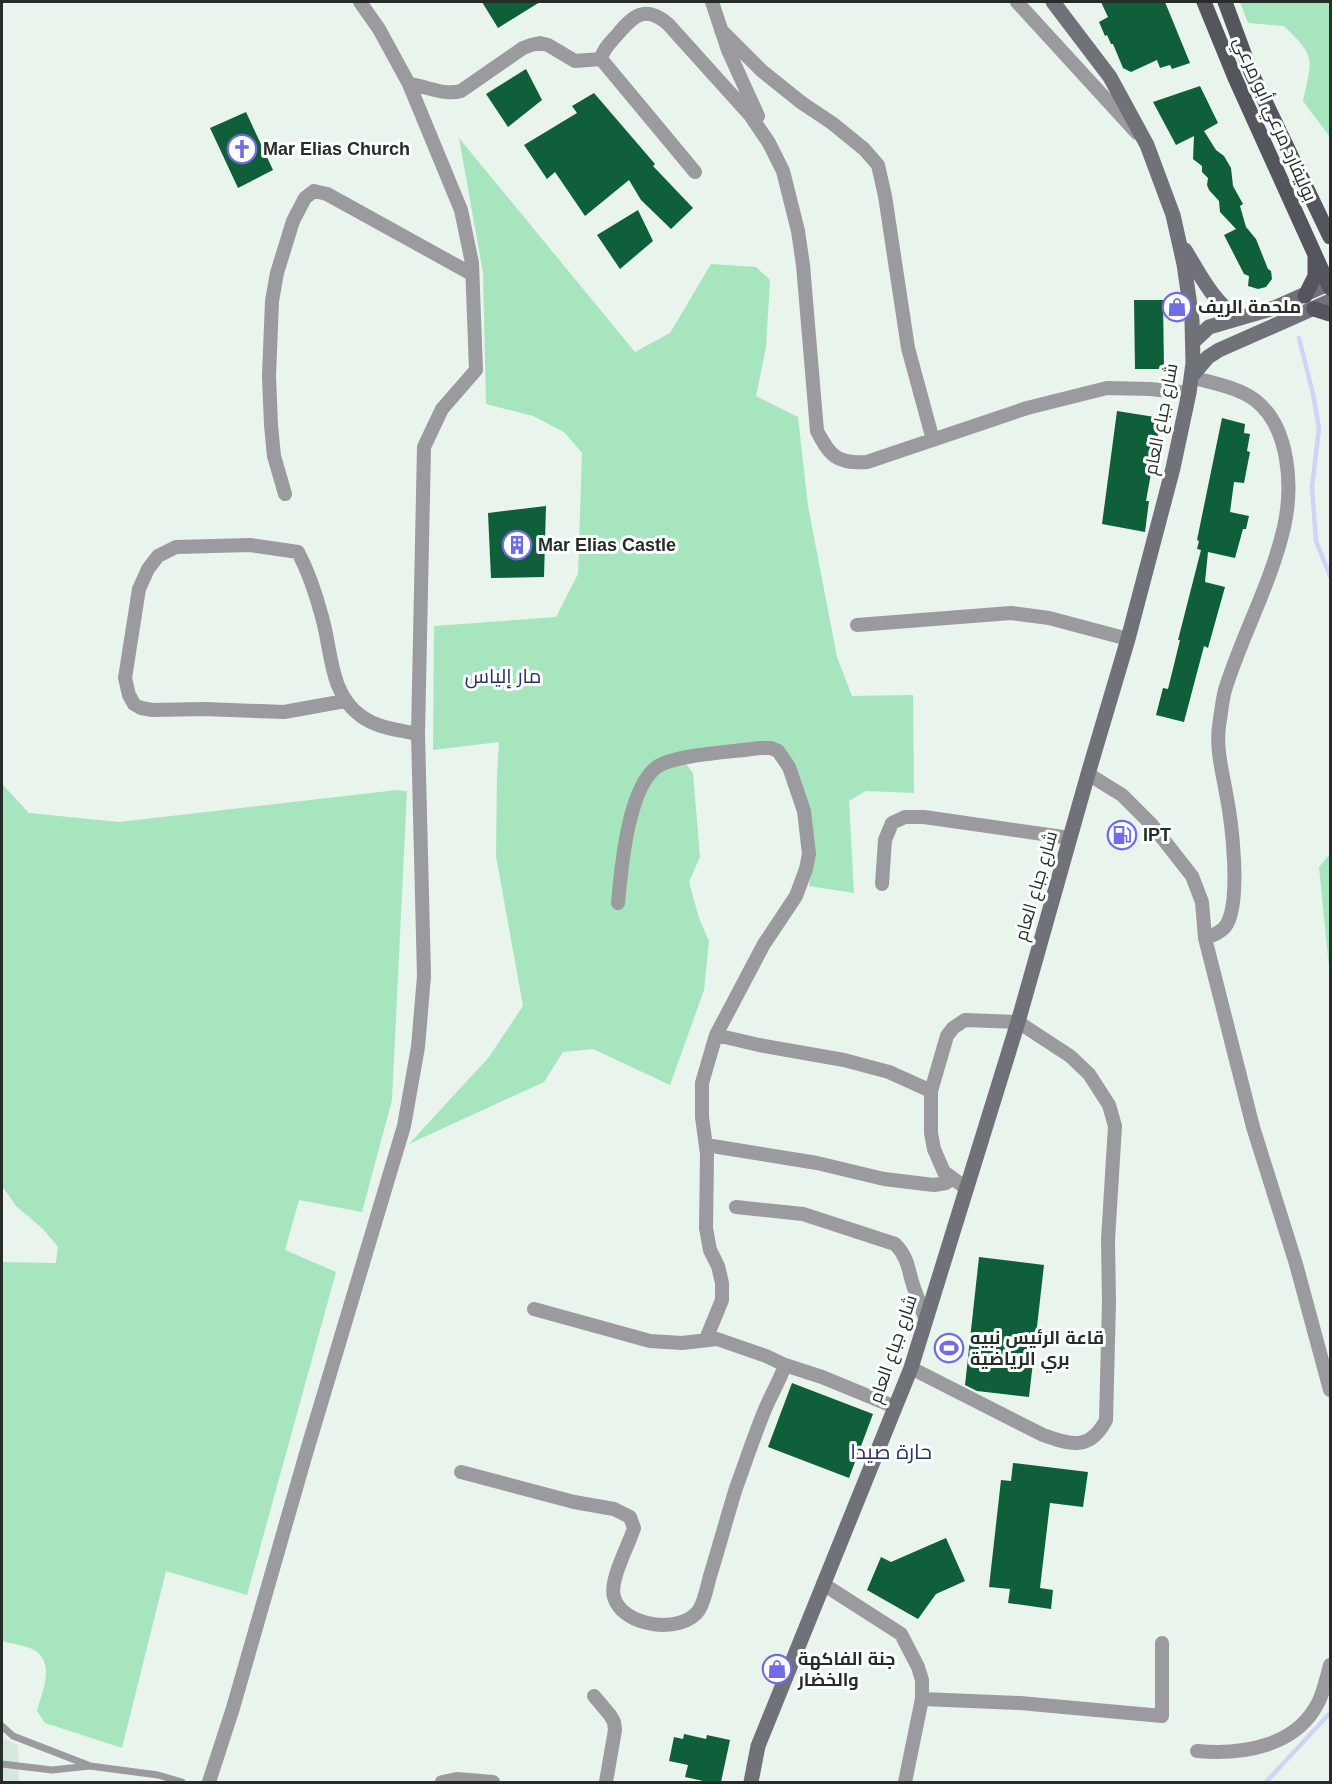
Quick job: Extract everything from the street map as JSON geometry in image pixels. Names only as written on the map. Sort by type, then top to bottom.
[{"type":"main road","name":"شارع جباع العام","points":[[751,1782],[758,1746],[911,1368],[1018,1022],[1128,639],[1173,468],[1190,393],[1193,342],[1187,286],[1173,215],[1147,145],[1110,77],[1053,2]]},
{"type":"main road","name":"بوليفارد مرعي أبو مرعي","points":[[1204,2],[1235,78],[1330,285]]},
{"type":"main road","name":"بوليفارد مرعي أبو مرعي","points":[[1225,2],[1259,90],[1330,237]]},
{"type":"main road","points":[[1179,238],[1212,294],[1237,318]]},
{"type":"main road","points":[[1305,296],[1314,276],[1315,254]]},
{"type":"main road","points":[[1193,342],[1209,327],[1274,308],[1330,285]]},
{"type":"main road","points":[[1191,377],[1208,357],[1218,350],[1330,301]]},
{"type":"main road","points":[[1314,309],[1330,314]]},
{"type":"street","points":[[209,1782],[233,1708],[404,1126],[418,1047],[424,976],[418,734],[424,447],[442,409],[476,370],[472,263],[461,210],[409,84],[380,28],[360,2]]},
{"type":"street","points":[[712,2],[721,30],[783,171],[798,231],[817,431],[828,452],[835,458],[850,463],[867,462],[1027,408],[1107,388],[1190,393]]},
{"type":"street","points":[[1017,2],[1147,145]]},
{"type":"street","points":[[601,59],[604,49],[632,19],[646,14],[662,18],[750,115],[769,143]]},
{"type":"street","points":[[721,30],[762,71],[864,148],[878,165],[885,196],[908,348],[933,441]]},
{"type":"street","points":[[409,84],[442,92],[461,91],[523,48],[540,43],[549,45],[575,61],[601,59]]},
{"type":"street","points":[[601,59],[695,172]]},
{"type":"street","points":[[285,494],[274,456],[271,425],[269,376],[272,301],[292,221],[305,198],[314,191],[327,194],[471,273]]},
{"type":"street","points":[[1191,377],[1243,393],[1256,401],[1270,416],[1276,427],[1287,459],[1284,526],[1252,624],[1240,648],[1225,692],[1217,740],[1230,819],[1234,900],[1226,925],[1216,933],[1204,938]]},
{"type":"street","points":[[345,701],[284,712],[153,710],[134,704],[125,678],[139,589],[148,568],[158,556],[176,547],[250,545],[298,552],[309,573],[323,618],[335,677],[345,701],[362,717],[377,725],[418,734]]},
{"type":"street","points":[[857,625],[1011,613],[1049,618],[1128,639]]},
{"type":"street","points":[[618,903],[621,873],[635,800],[650,772],[681,758],[760,748],[771,748],[778,751],[789,767],[804,811],[809,854],[796,896],[764,944],[716,1035],[702,1083],[702,1117],[707,1154],[706,1228],[710,1250],[718,1266],[722,1283],[722,1300],[706,1339]]},
{"type":"street","points":[[1088,774],[1122,795],[1152,825],[1192,876],[1202,902],[1204,938],[1253,1127],[1296,1264],[1330,1390]]},
{"type":"street","points":[[882,884],[885,840],[892,823],[905,817],[924,817],[1070,838]]},
{"type":"street","points":[[911,1368],[1060,1442],[1074,1444],[1086,1442],[1101,1429],[1106,1420],[1108,1240],[1115,1126],[1109,1105],[1089,1074],[1070,1056],[1018,1022],[974,1020],[959,1023],[947,1036],[931,1091],[931,1133],[934,1149],[944,1172],[966,1188]]},
{"type":"street","points":[[716,1035],[843,1060],[889,1072],[931,1091]]},
{"type":"street","points":[[706,1145],[817,1164],[884,1179],[934,1185],[946,1183],[952,1179]]},
{"type":"street","points":[[736,1207],[803,1214],[895,1244],[903,1252],[909,1265],[912,1283],[925,1318]]},
{"type":"street","points":[[534,1309],[650,1341],[682,1342],[717,1339],[822,1377],[895,1407]]},
{"type":"street","points":[[460,1472],[626,1514],[633,1521],[634,1528],[617,1573],[613,1588],[614,1598],[620,1607],[636,1620],[674,1625],[686,1622],[692,1618],[703,1601],[736,1488],[766,1407],[785,1365]]},
{"type":"street","points":[[823,1584],[901,1634],[918,1667],[922,1680],[922,1699],[905,1782]]},
{"type":"street","points":[[922,1699],[1020,1703],[1162,1716],[1162,1643]]},
{"type":"street","points":[[1197,1751],[1215,1753],[1272,1744],[1301,1728],[1319,1701],[1330,1665]]},
{"type":"street","points":[[594,1696],[614,1722],[615,1730],[606,1782]]},
{"type":"street","points":[[442,1782],[457,1779],[493,1782]]},
{"type":"lane","points":[[2,1726],[13,1736],[90,1766]]},
{"type":"lane","points":[[2,1764],[52,1770],[90,1766],[158,1775],[182,1782]]},
{"type":"shaded area","points":[[2,1738],[18,1745],[19,1782],[2,1782]]},
{"type":"green space","points":[[1240,2],[1330,2],[1330,137],[1303,101],[1310,67],[1307,52],[1284,26],[1248,23]]},
{"type":"green space","points":[[459,138],[635,352],[670,333],[711,264],[756,267],[770,280],[766,347],[756,396],[798,417],[808,506],[837,657],[852,696],[913,695],[914,793],[866,791],[849,801],[854,893],[809,886],[814,853],[807,805],[766,742],[679,755],[693,773],[700,857],[689,882],[699,918],[709,941],[704,990],[670,1085],[593,1049],[563,1052],[544,1082],[409,1144],[489,1057],[523,1006],[496,856],[499,742],[433,750],[434,626],[556,617],[578,574],[582,453],[564,432],[533,416],[486,404],[483,273]]},
{"type":"green space","points":[[2,784],[29,813],[119,822],[397,790],[407,791],[392,1100],[362,1212],[299,1200],[285,1250],[336,1272],[247,1595],[166,1571],[122,1748],[45,1723],[37,1711],[46,1678],[41,1656],[34,1650],[2,1641],[2,1262],[56,1263],[58,1247],[43,1229],[16,1206],[2,1186]]},
{"type":"green space","points":[[1330,854],[1330,977],[1319,867]]},
{"type":"building","points":[[482,2],[540,2],[498,28]]},
{"type":"building","points":[[1101,2],[1165,2],[1190,63],[1172,69],[1170,65],[1160,68],[1157,60],[1131,72],[1123,68],[1113,44],[1107,35],[1105,36],[1099,22],[1108,17]]},
{"type":"building","points":[[526,69],[542,100],[508,127],[486,94]]},
{"type":"building","points":[[1200,86],[1218,123],[1204,131],[1231,168],[1233,186],[1243,204],[1240,206],[1246,227],[1256,239],[1268,269],[1271,271],[1272,279],[1266,287],[1258,289],[1248,286],[1249,276],[1244,274],[1224,235],[1236,229],[1220,212],[1219,201],[1209,190],[1208,178],[1202,172],[1202,166],[1193,159],[1194,136],[1176,145],[1153,102]]},
{"type":"building","points":[[594,93],[655,164],[653,166],[693,208],[671,229],[641,200],[629,180],[585,216],[555,172],[547,179],[524,145],[577,113],[572,106]]},
{"type":"building","name":"Mar Elias Church","points":[[246,112],[273,170],[238,188],[210,128]]},
{"type":"building","points":[[638,210],[653,241],[620,269],[597,235]]},
{"type":"building","points":[[1134,300],[1163,300],[1164,369],[1135,369]]},
{"type":"building","points":[[1117,411],[1161,418],[1146,501],[1149,501],[1145,532],[1102,524]]},
{"type":"building","points":[[1222,418],[1245,424],[1244,433],[1250,434],[1247,451],[1250,452],[1244,483],[1234,482],[1230,512],[1249,516],[1235,558],[1208,552],[1205,582],[1225,587],[1208,648],[1204,646],[1184,722],[1156,715],[1163,688],[1168,689],[1201,550],[1197,549],[1199,541],[1197,540]]},
{"type":"building","name":"Mar Elias Castle","points":[[546,506],[544,577],[491,578],[488,513]]},
{"type":"building","points":[[979,1257],[1044,1265],[1029,1397],[977,1391],[965,1385]]},
{"type":"building","points":[[792,1383],[873,1414],[849,1478],[768,1447]]},
{"type":"building","points":[[1013,1463],[1088,1472],[1083,1507],[1050,1503],[1040,1588],[1053,1590],[1051,1609],[1008,1603],[1010,1589],[989,1587],[1001,1480],[1011,1481]]},
{"type":"building","points":[[946,1538],[965,1581],[936,1594],[918,1619],[867,1590],[881,1557],[891,1562]]},
{"type":"building","points":[[684,1734],[706,1739],[707,1735],[730,1740],[721,1782],[685,1777],[688,1765],[669,1761],[674,1737],[683,1739]]},
{"type":"waterway","points":[[1299,338],[1319,428],[1312,487],[1316,541],[1330,576]]},
{"type":"waterway","points":[[1266,1782],[1330,1713]]},
{"type":"place","name":"Mar Elias Church","points":[[242,149]]},
{"type":"place","name":"ملحمة الريف","points":[[1177,307]]},
{"type":"place","name":"Mar Elias Castle","points":[[517,545]]},
{"type":"place","name":"IPT","points":[[1122,835]]},
{"type":"place","name":"قاعة الرئيس نبيه بري الرياضية","points":[[949,1348]]},
{"type":"place","name":"جنة الفاكهة والخضار","points":[[777,1669]]},
{"type":"district","name":"مار إلياس","points":[[503,676]]},
{"type":"district","name":"حارة صيدا","points":[[891,1451]]}]
